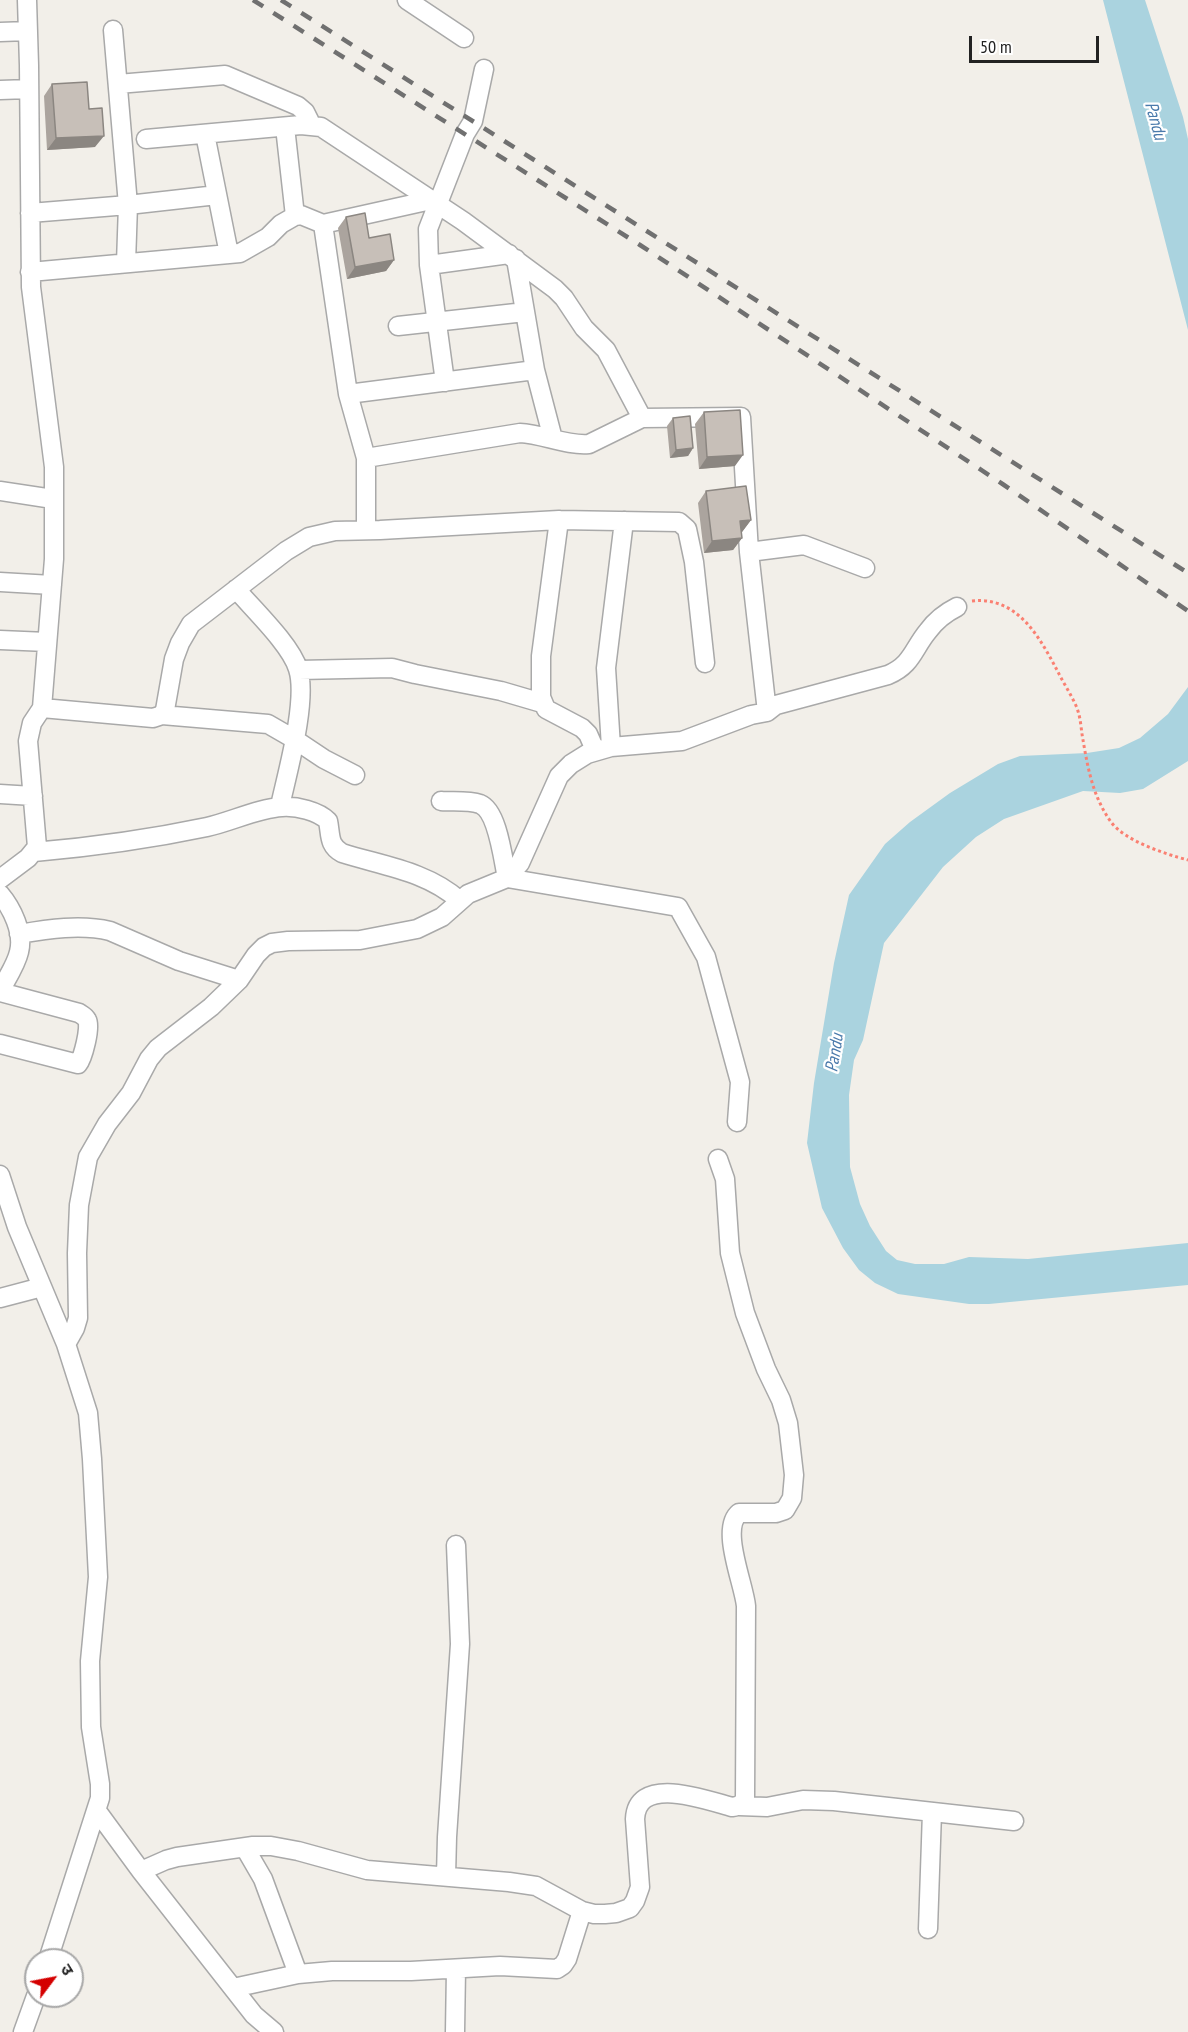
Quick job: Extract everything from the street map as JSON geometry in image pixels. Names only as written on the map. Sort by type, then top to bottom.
[{"type":"street","points":[[0,879],[34,852],[37,847],[29,730],[42,708],[54,559],[52,445],[30,272],[27,0]]},
{"type":"street","points":[[406,0],[464,38]]},
{"type":"street","points":[[0,32],[28,30]]},
{"type":"street","points":[[113,30],[129,205],[126,263]]},
{"type":"street","points":[[445,382],[429,265],[428,228],[434,203],[465,134],[474,121],[484,69]]},
{"type":"street","points":[[118,84],[225,75],[297,106],[304,112],[311,124]]},
{"type":"street","points":[[0,90],[29,89]]},
{"type":"street","points":[[146,139],[311,124],[321,127],[513,256],[560,293],[584,328],[606,350],[642,418]]},
{"type":"street","points":[[285,127],[295,216]]},
{"type":"street","points":[[205,135],[229,255]]},
{"type":"street","points":[[30,213],[217,195]]},
{"type":"street","points":[[30,272],[229,255],[249,250],[295,216],[301,215],[323,224],[434,203]]},
{"type":"street","points":[[323,224],[348,394],[366,458],[366,530]]},
{"type":"street","points":[[429,265],[513,256]]},
{"type":"street","points":[[513,256],[535,370],[553,439]]},
{"type":"street","points":[[398,326],[525,312]]},
{"type":"street","points":[[348,394],[535,370]]},
{"type":"street","points":[[366,458],[520,433],[581,445],[589,444],[642,418],[741,417],[749,552],[767,712]]},
{"type":"street","points":[[0,491],[53,499]]},
{"type":"street","points":[[542,703],[541,656],[559,520]]},
{"type":"street","points":[[162,715],[165,710],[174,659],[184,635],[198,618],[286,551],[309,537],[335,531],[559,520],[679,522],[687,529],[694,562],[705,663]]},
{"type":"street","points":[[603,749],[606,668],[624,521]]},
{"type":"street","points":[[749,552],[804,545],[865,568]]},
{"type":"street","points":[[0,582],[52,585]]},
{"type":"street","points":[[236,589],[283,644],[299,670],[301,692],[280,807]]},
{"type":"street","points":[[507,878],[520,863],[560,776],[571,764],[603,749],[682,741],[752,715],[767,712],[776,705],[898,671],[907,664],[935,621],[957,606]]},
{"type":"street","points":[[0,640],[47,642]]},
{"type":"street","points":[[299,670],[393,668],[501,691],[542,703],[551,712],[573,721],[603,749]]},
{"type":"street","points":[[42,708],[153,718],[162,715],[268,724],[294,738],[324,759],[355,775]]},
{"type":"street","points":[[0,795],[33,796]]},
{"type":"street","points":[[441,801],[474,803],[487,808],[495,824],[507,878]]},
{"type":"street","points":[[34,852],[102,845],[208,827],[280,807],[292,807],[324,817],[328,821],[332,845],[342,853],[419,875],[439,884],[459,900]]},
{"type":"street","points":[[66,1344],[75,1329],[78,1318],[79,1205],[88,1157],[93,1145],[131,1093],[158,1047],[210,1007],[240,980],[256,954],[264,946],[272,943],[353,940],[406,932],[430,924],[442,917],[459,900],[476,889],[507,878],[678,908],[706,957],[740,1082],[737,1122]]},
{"type":"street","points":[[0,894],[9,906],[19,934],[20,950],[0,992],[79,1013],[88,1021],[82,1058],[78,1064],[0,1044]]},
{"type":"street","points":[[19,934],[58,929],[110,931],[180,961],[240,980]]},
{"type":"street","points":[[718,1159],[725,1179],[730,1253],[738,1289],[745,1313],[766,1369],[781,1400],[788,1423],[794,1475],[792,1498],[784,1510],[776,1513],[739,1513],[734,1517],[732,1526],[732,1546],[745,1593],[746,1606],[745,1798],[739,1806]]},
{"type":"street","points":[[0,1175],[17,1227],[66,1344],[88,1413],[93,1460],[98,1577],[90,1684],[93,1743],[100,1798],[52,1948]]},
{"type":"street","points":[[0,1298],[42,1287]]},
{"type":"street","points":[[446,1876],[460,1644],[456,1545]]},
{"type":"street","points":[[141,1871],[166,1860],[271,1846],[368,1869],[509,1881],[536,1886],[582,1911],[594,1914],[616,1913],[630,1908],[640,1887],[636,1811],[639,1803],[646,1797],[669,1793],[684,1794],[732,1807],[755,1808],[803,1800],[834,1801],[1014,1821]]},
{"type":"street","points":[[97,1811],[254,2015],[274,2032]]},
{"type":"street","points":[[928,1929],[932,1812]]},
{"type":"street","points":[[245,1848],[263,1879],[298,1974]]},
{"type":"street","points":[[233,1988],[298,1974],[500,1966],[557,1969],[567,1959],[582,1911]]},
{"type":"street","points":[[455,2032],[456,1969]]},
{"type":"street","points":[[23,2032],[32,2008]]},
{"type":"path","points":[[957,606],[969,602],[993,602],[1019,615],[1029,625],[1042,643],[1077,708],[1092,787],[1112,823],[1120,831],[1166,854],[1188,860]]},
{"type":"water","name":"Pandu","points":[[1103,0],[1145,0],[1183,117],[1188,139],[1188,330]]},
{"type":"water","name":"Pandu","points":[[1188,687],[1188,761],[1143,789],[1120,793],[1083,791],[1004,819],[976,837],[943,867],[884,943],[863,1040],[854,1060],[849,1095],[850,1167],[860,1204],[870,1226],[886,1251],[897,1260],[915,1264],[944,1264],[969,1257],[1028,1259],[1188,1243],[1188,1285],[969,1304],[898,1294],[875,1283],[859,1270],[843,1248],[822,1208],[807,1143],[814,1083],[834,963],[849,895],[885,844],[910,822],[950,793],[998,764],[1020,756],[1087,753],[1119,748],[1140,738],[1168,714]]},
{"type":"building","points":[[87,82],[89,109],[102,108],[104,136],[56,138],[52,84]]},
{"type":"building","points":[[365,213],[369,238],[390,234],[394,260],[355,267],[346,217]]},
{"type":"building","points":[[740,410],[743,455],[707,457],[704,412]]},
{"type":"building","points":[[690,416],[693,448],[676,450],[673,418]]},
{"type":"building","points":[[746,486],[751,520],[740,521],[742,538],[712,541],[706,491]]},
{"type":"railway","points":[[253,0],[640,245],[1004,485],[1188,611]]},
{"type":"railway","points":[[281,0],[1188,573]]}]
